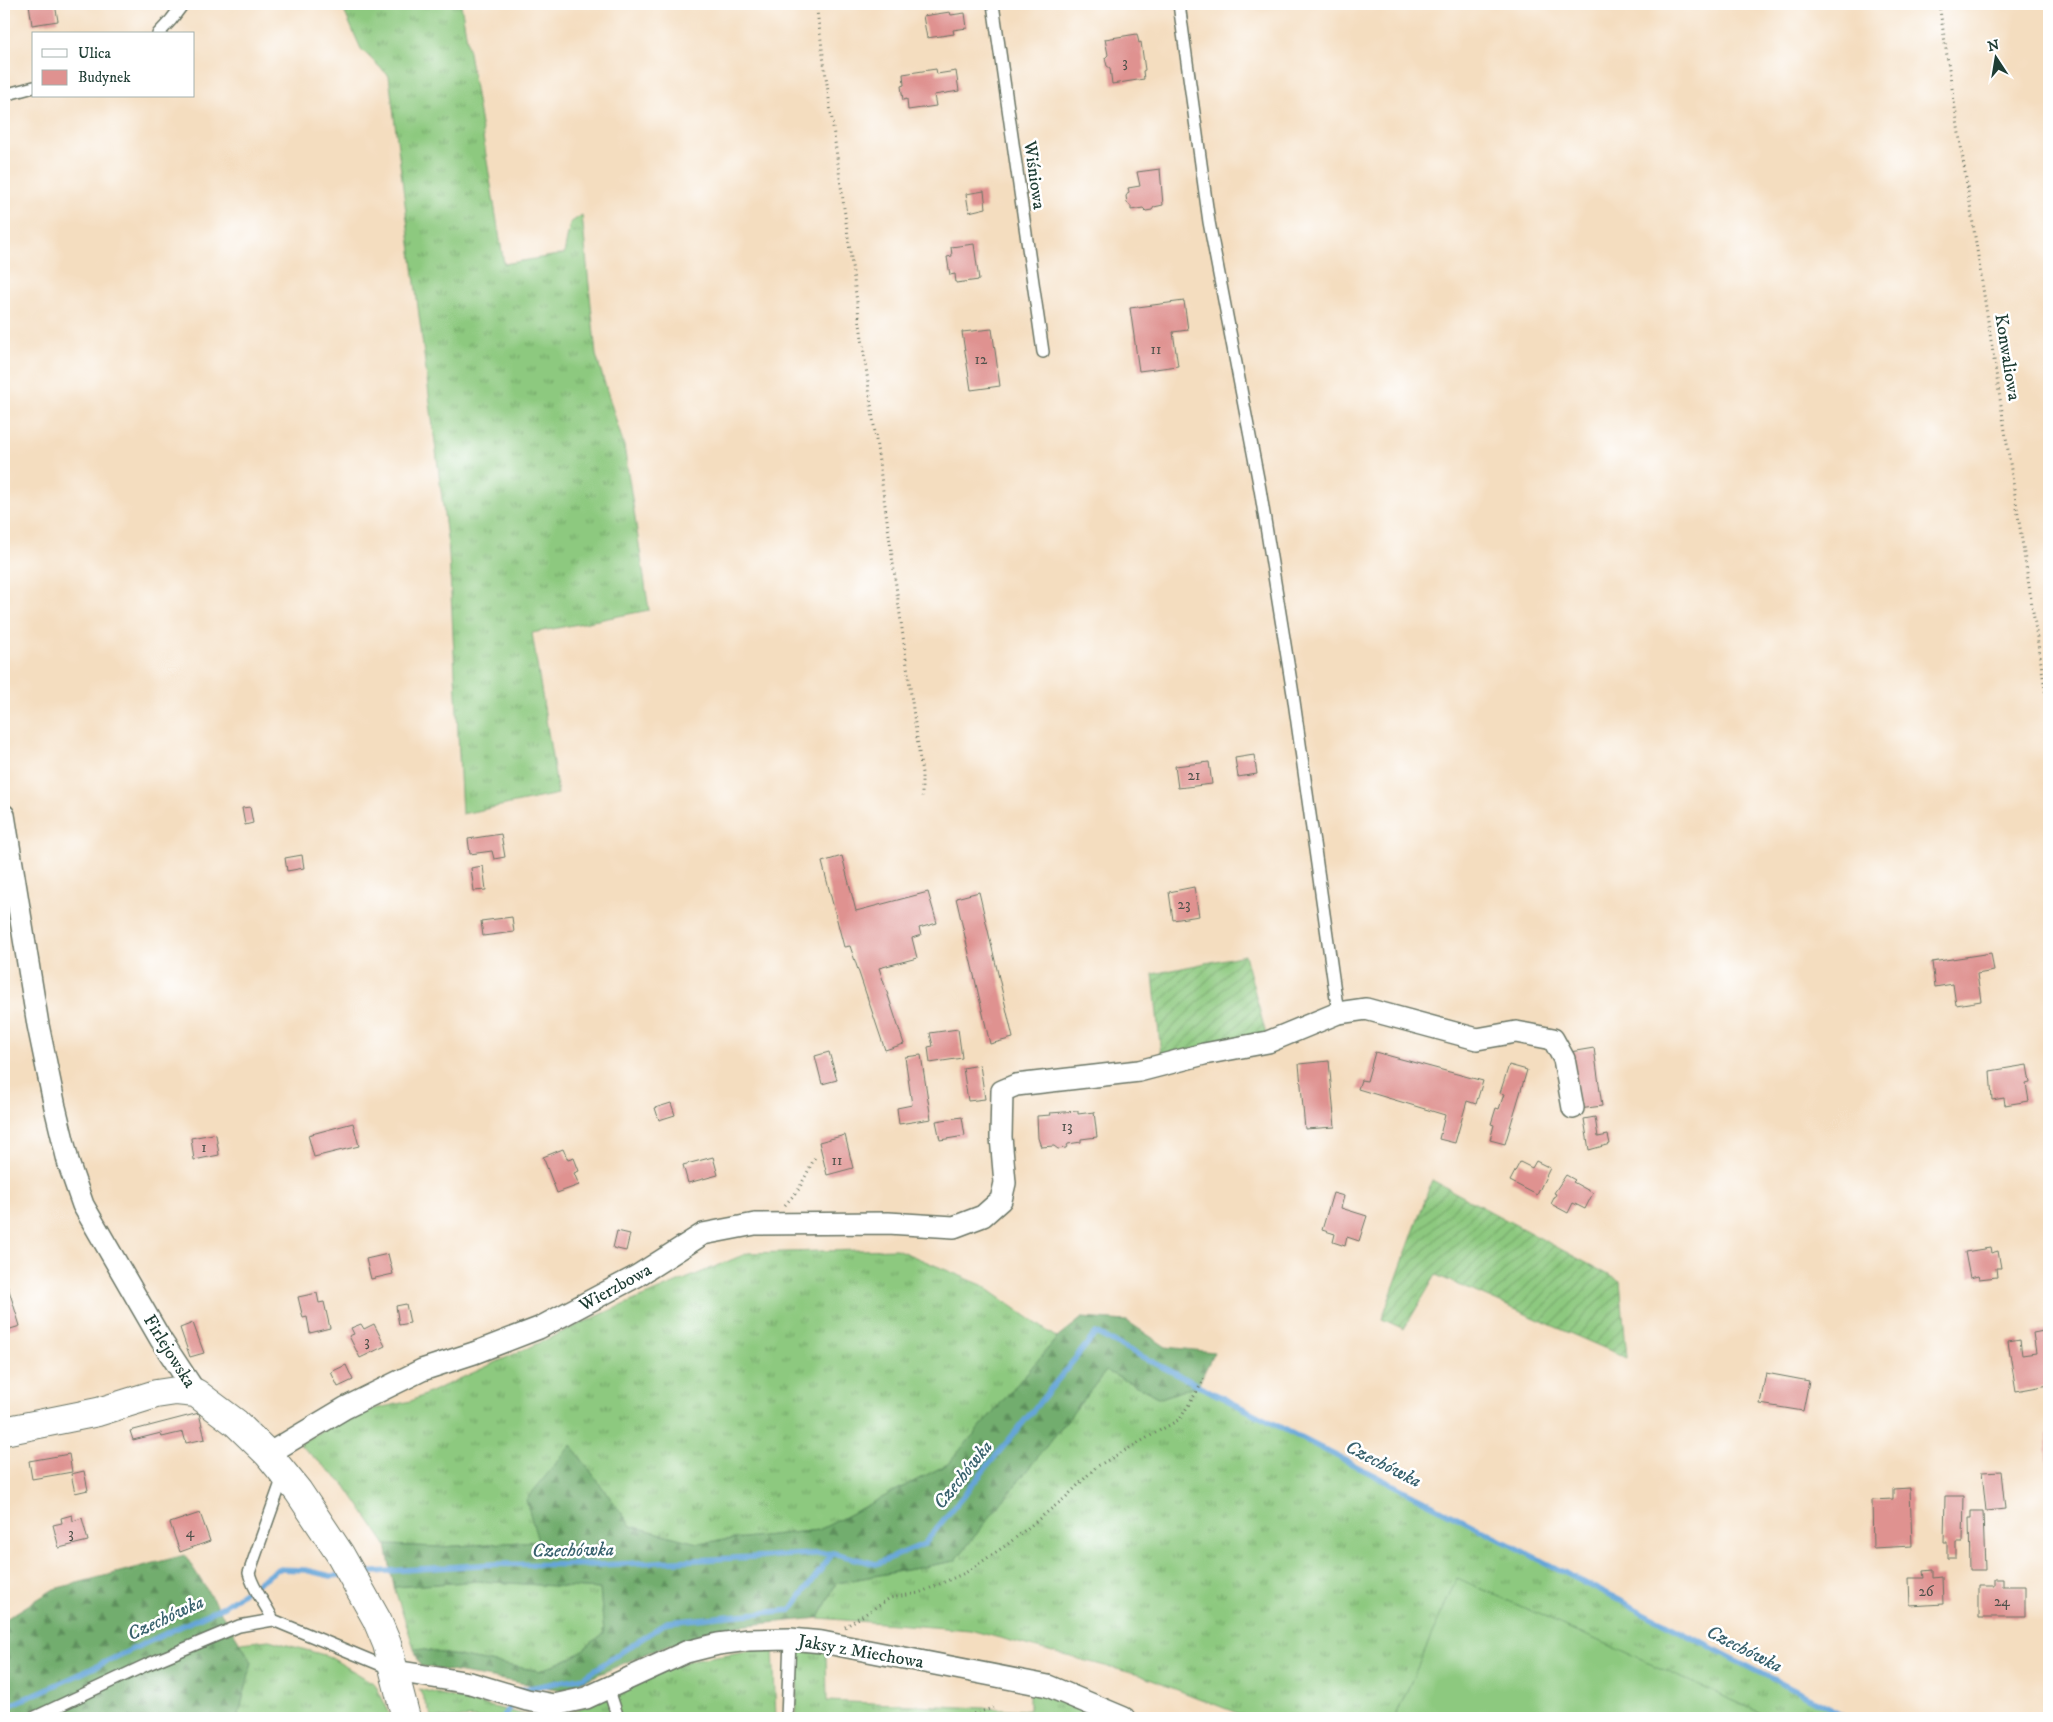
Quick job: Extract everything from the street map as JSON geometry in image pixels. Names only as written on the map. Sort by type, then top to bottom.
[{"type":"street","name":"Firlejowska","points":[[4,816],[38,1024],[55,1108],[69,1165],[83,1205],[161,1340],[196,1393],[236,1423],[276,1464],[298,1491],[340,1554],[362,1589],[381,1628],[395,1671],[406,1718]]},
{"type":"street","points":[[1338,1013],[1366,1009],[1476,1039],[1516,1032],[1553,1039],[1564,1059],[1573,1108]]},
{"type":"street","name":"Wierzbowa","points":[[276,1464],[344,1408],[422,1370],[474,1353],[539,1328],[637,1276],[703,1234],[755,1224],[888,1223],[954,1227],[983,1216],[1001,1200],[1006,1183],[1001,1137],[1002,1091],[1016,1085],[1139,1071],[1204,1054],[1268,1042],[1338,1013]]},
{"type":"street","points":[[4,1431],[98,1412],[156,1394],[176,1391],[196,1393]]},
{"type":"street","name":"Jaksy z Miechowa","points":[[395,1671],[470,1683],[517,1697],[554,1705],[574,1702],[694,1650],[718,1644],[748,1640],[790,1639],[822,1642],[1048,1686],[1124,1718]]},
{"type":"lane","points":[[160,32],[172,20],[182,4]]},
{"type":"lane","name":"Wiśniowa","points":[[993,4],[1043,352]]},
{"type":"lane","points":[[1179,4],[1209,222],[1260,489],[1293,694],[1338,1013]]},
{"type":"lane","points":[[4,95],[32,88]]},
{"type":"lane","points":[[273,1620],[251,1582],[249,1574],[276,1464]]},
{"type":"lane","points":[[34,1718],[146,1665],[239,1626],[273,1620],[395,1671]]},
{"type":"lane","points":[[787,1718],[790,1639]]},
{"type":"lane","points":[[608,1687],[618,1718]]},
{"type":"path","points":[[816,4],[920,756],[922,797]]},
{"type":"path","name":"Konwaliowa","points":[[1939,4],[2049,714]]},
{"type":"path","points":[[755,1224],[779,1212],[799,1189],[816,1155]]},
{"type":"path","points":[[822,1642],[890,1598],[918,1593],[965,1573],[1008,1544],[1066,1496],[1096,1467],[1180,1419],[1205,1378]]},
{"type":"path","points":[[960,1718],[994,1708]]},
{"type":"path","points":[[843,1718],[859,1718]]},
{"type":"green space","points":[[341,4],[461,4],[504,264],[564,254],[570,223],[582,215],[596,355],[624,446],[649,610],[532,633],[558,794],[462,814],[449,554],[389,76],[361,49]]},
{"type":"green space","points":[[1245,955],[1268,1042],[1162,1065],[1153,974]]},
{"type":"green space","points":[[1432,1180],[1620,1281],[1627,1358],[1436,1275],[1404,1329],[1382,1319]]},
{"type":"green space","points":[[896,1249],[982,1285],[1057,1338],[948,1464],[819,1530],[697,1543],[631,1526],[571,1445],[538,1541],[440,1547],[386,1545],[345,1485],[299,1444],[350,1414],[411,1401],[611,1310],[748,1253]]},
{"type":"green space","points":[[1082,1318],[1127,1321],[1166,1347],[1214,1352],[1198,1385],[1161,1398],[1106,1371],[955,1561],[836,1583],[819,1618],[737,1626],[659,1648],[563,1690],[420,1666],[414,1648],[539,1671],[575,1656],[604,1633],[600,1589],[479,1581],[394,1587],[386,1545],[440,1547],[538,1541],[526,1500],[571,1445],[631,1526],[697,1543],[819,1530],[948,1464],[1057,1338]]},
{"type":"green space","points":[[1106,1371],[1161,1398],[1198,1385],[1849,1718],[1772,1718],[1457,1579],[1395,1718],[1250,1718],[1139,1675],[970,1630],[819,1618],[836,1583],[955,1561]]},
{"type":"green space","points":[[185,1555],[252,1662],[238,1718],[4,1718],[4,1620],[54,1589]]},
{"type":"green space","points":[[1457,1578],[1772,1718],[1395,1718]]},
{"type":"green space","points":[[479,1581],[600,1589],[604,1633],[575,1656],[539,1671],[414,1648],[394,1587]]},
{"type":"green space","points":[[269,1640],[328,1656],[375,1684],[392,1718],[238,1718],[252,1662],[240,1643]]},
{"type":"green space","points":[[773,1647],[776,1718],[558,1718],[690,1660]]},
{"type":"green space","points":[[799,1649],[826,1650],[827,1701],[1029,1710],[1029,1690],[1099,1718],[796,1718]]},
{"type":"green space","points":[[419,1689],[539,1718],[433,1718]]},
{"type":"building","points":[[29,4],[55,4],[58,21],[32,25]]},
{"type":"building","points":[[950,12],[951,15],[965,13],[967,28],[953,30],[954,34],[927,38],[923,16]]},
{"type":"building","points":[[1137,34],[1139,43],[1141,42],[1145,70],[1143,71],[1144,79],[1112,84],[1110,68],[1107,66],[1105,58],[1108,55],[1105,39]]},
{"type":"building","points":[[936,69],[937,74],[956,71],[959,91],[934,95],[936,106],[908,110],[907,99],[903,100],[901,86],[904,85],[903,74]]},
{"type":"building","points":[[1160,169],[1163,205],[1146,211],[1143,208],[1131,210],[1126,196],[1129,192],[1128,188],[1140,186],[1137,172]]},
{"type":"building","points":[[984,191],[986,208],[969,212],[966,194]]},
{"type":"building","points":[[974,244],[979,280],[956,283],[955,274],[950,275],[947,257],[952,256],[951,247]]},
{"type":"building","points":[[1184,301],[1188,330],[1173,332],[1178,366],[1139,371],[1130,308]]},
{"type":"building","points":[[992,329],[1000,386],[971,390],[962,332]]},
{"type":"building","points":[[1254,755],[1257,774],[1238,777],[1235,758]]},
{"type":"building","points":[[1209,762],[1212,784],[1178,788],[1175,766]]},
{"type":"building","points":[[250,807],[253,823],[245,825],[242,808]]},
{"type":"building","points":[[501,834],[505,857],[494,859],[492,851],[470,854],[468,839]]},
{"type":"building","points":[[302,855],[304,868],[287,871],[285,858]]},
{"type":"building","points":[[842,856],[856,911],[928,892],[937,923],[919,928],[921,935],[912,938],[917,958],[879,968],[904,1044],[885,1050],[850,946],[844,947],[822,862]]},
{"type":"building","points":[[483,866],[486,890],[474,891],[471,868]]},
{"type":"building","points":[[1194,887],[1199,916],[1173,920],[1169,892]]},
{"type":"building","points":[[979,892],[1013,1038],[990,1044],[956,898]]},
{"type":"building","points":[[512,917],[514,932],[483,936],[481,921]]},
{"type":"building","points":[[1991,953],[1994,971],[1977,974],[1981,1001],[1956,1005],[1953,984],[1935,987],[1932,962]]},
{"type":"building","points":[[958,1029],[962,1058],[930,1063],[928,1047],[933,1046],[930,1033]]},
{"type":"building","points":[[1594,1048],[1602,1106],[1579,1109],[1570,1052]]},
{"type":"building","points":[[829,1052],[837,1080],[822,1084],[815,1056]]},
{"type":"building","points":[[1375,1052],[1483,1081],[1476,1104],[1467,1101],[1455,1143],[1439,1139],[1445,1115],[1358,1089],[1361,1080],[1367,1081]]},
{"type":"building","points":[[921,1055],[931,1119],[899,1124],[897,1108],[912,1105],[905,1057]]},
{"type":"building","points":[[1329,1061],[1335,1127],[1305,1129],[1299,1064]]},
{"type":"building","points":[[980,1065],[985,1099],[968,1101],[963,1068]]},
{"type":"building","points":[[1509,1065],[1527,1070],[1505,1144],[1490,1140],[1494,1125],[1491,1124],[1496,1108],[1499,1109],[1504,1094],[1500,1093]]},
{"type":"building","points":[[2027,1065],[2030,1083],[2026,1084],[2029,1101],[2005,1105],[2004,1098],[1992,1100],[1990,1071]]},
{"type":"building","points":[[671,1103],[675,1115],[659,1120],[655,1108]]},
{"type":"building","points":[[1078,1111],[1078,1114],[1094,1112],[1097,1137],[1081,1139],[1081,1142],[1068,1144],[1066,1148],[1058,1149],[1054,1146],[1041,1147],[1038,1138],[1037,1116]]},
{"type":"building","points":[[962,1117],[965,1136],[940,1140],[936,1121]]},
{"type":"building","points":[[1595,1117],[1598,1137],[1608,1135],[1610,1144],[1589,1150],[1584,1119]]},
{"type":"building","points":[[353,1123],[359,1146],[314,1157],[308,1135]]},
{"type":"building","points":[[216,1135],[219,1155],[194,1160],[191,1138]]},
{"type":"building","points":[[845,1135],[853,1168],[827,1175],[819,1142]]},
{"type":"building","points":[[563,1149],[568,1160],[574,1158],[579,1171],[574,1173],[579,1185],[557,1193],[543,1157]]},
{"type":"building","points":[[713,1157],[718,1175],[688,1183],[683,1165]]},
{"type":"building","points":[[1536,1161],[1550,1168],[1537,1195],[1510,1181],[1520,1162],[1532,1168]]},
{"type":"building","points":[[1566,1175],[1575,1180],[1573,1182],[1593,1193],[1585,1209],[1573,1203],[1568,1213],[1551,1204],[1556,1194],[1554,1193]]},
{"type":"building","points":[[1333,1193],[1344,1196],[1341,1208],[1367,1216],[1359,1241],[1347,1237],[1345,1246],[1333,1242],[1335,1234],[1322,1230]]},
{"type":"building","points":[[617,1231],[630,1234],[626,1251],[613,1248]]},
{"type":"building","points":[[1990,1248],[1991,1253],[1998,1251],[2001,1268],[1996,1268],[1997,1277],[1979,1279],[1978,1276],[1970,1278],[1965,1252]]},
{"type":"building","points":[[388,1254],[393,1274],[371,1279],[366,1259]]},
{"type":"building","points":[[8,1287],[20,1326],[4,1331],[4,1288]]},
{"type":"building","points":[[317,1293],[319,1303],[324,1302],[330,1328],[310,1333],[307,1317],[303,1318],[298,1297]]},
{"type":"building","points":[[406,1304],[410,1323],[399,1325],[396,1306]]},
{"type":"building","points":[[193,1323],[204,1353],[190,1357],[180,1328]]},
{"type":"building","points":[[361,1324],[364,1329],[374,1324],[385,1346],[360,1358],[349,1336],[354,1334],[351,1328]]},
{"type":"building","points":[[2049,1330],[2049,1385],[2016,1391],[2008,1342],[2020,1340],[2022,1355],[2036,1353],[2033,1333]]},
{"type":"building","points":[[346,1365],[353,1380],[338,1387],[331,1372]]},
{"type":"building","points":[[1766,1373],[1809,1381],[1803,1411],[1760,1404]]},
{"type":"building","points":[[199,1413],[205,1439],[186,1443],[183,1432],[162,1437],[161,1433],[133,1440],[130,1431]]},
{"type":"building","points":[[2046,1434],[2049,1434],[2049,1475],[2048,1475]]},
{"type":"building","points":[[69,1454],[72,1472],[32,1479],[29,1461]]},
{"type":"building","points":[[84,1471],[88,1490],[75,1493],[71,1474]]},
{"type":"building","points":[[2001,1471],[2005,1509],[1986,1511],[1982,1472]]},
{"type":"building","points":[[1910,1488],[1912,1546],[1873,1548],[1872,1500],[1893,1499],[1893,1489]]},
{"type":"building","points":[[1945,1496],[1964,1496],[1963,1542],[1956,1542],[1956,1558],[1947,1558],[1947,1542],[1944,1542]]},
{"type":"building","points":[[1971,1511],[1983,1511],[1985,1570],[1970,1570],[1969,1518],[1971,1518]]},
{"type":"building","points":[[200,1513],[210,1541],[180,1552],[170,1523]]},
{"type":"building","points":[[72,1515],[73,1521],[82,1518],[88,1541],[59,1548],[53,1525],[62,1523],[61,1518]]},
{"type":"building","points":[[1933,1570],[1933,1578],[1942,1577],[1943,1604],[1910,1606],[1909,1578],[1924,1578],[1923,1571]]},
{"type":"building","points":[[1994,1579],[2003,1579],[2003,1586],[2025,1586],[2025,1617],[1979,1617],[1979,1586],[1994,1586]]},
{"type":"waterway","name":"Czechówka","points":[[359,1573],[495,1564],[599,1565],[833,1553],[876,1564],[924,1544],[1096,1333],[1849,1718]]},
{"type":"waterway","points":[[520,1690],[584,1677],[667,1622],[791,1610],[833,1553]]},
{"type":"waterway","name":"Czechówka","points":[[4,1708],[224,1606],[278,1569],[305,1570],[331,1576],[342,1575]]},
{"type":"waterway","points":[[503,1718],[514,1699]]}]
